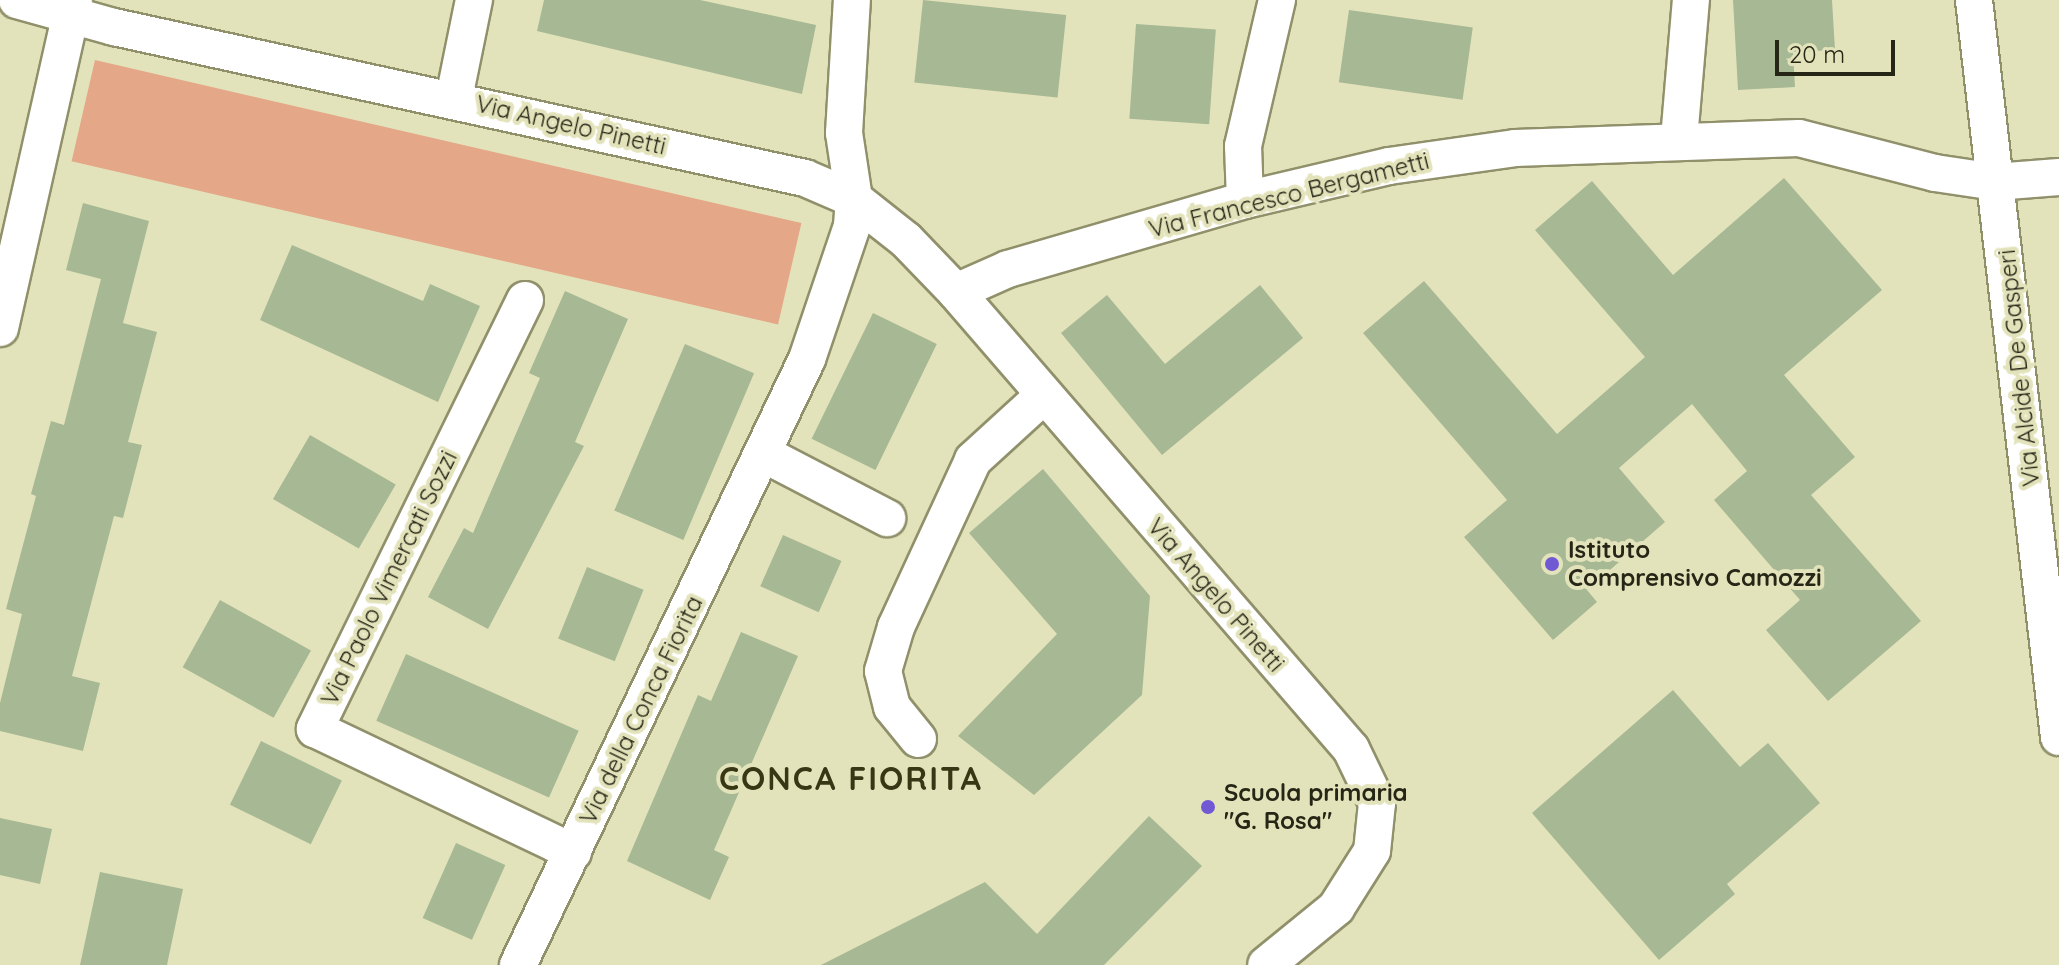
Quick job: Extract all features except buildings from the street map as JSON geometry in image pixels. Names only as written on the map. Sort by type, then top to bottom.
[{"type":"street","name":"Via Angelo Pinetti","points":[[17,0],[72,8],[805,178],[854,199],[906,240],[956,292],[1042,397],[1351,749],[1377,803],[1372,851],[1349,893],[1266,965]]},
{"type":"street","points":[[454,98],[474,0]]},
{"type":"street","name":"Via della Conca Fiorita","points":[[518,965],[807,359],[852,226],[854,199],[844,133],[852,0]]},
{"type":"street","points":[[1245,200],[1243,146],[1277,0]]},
{"type":"street","points":[[1679,139],[1691,0]]},
{"type":"street","name":"Via Alcide De Gasperi","points":[[1974,0],[2059,737]]},
{"type":"street","points":[[0,328],[72,8]]},
{"type":"street","name":"Via Francesco Bergametti","points":[[956,292],[1008,269],[1245,200],[1389,166],[1515,148],[1679,139],[1799,138],[1852,156],[1995,182],[2059,177]]},
{"type":"street","name":"Via Paolo Vimercati Sozzi","points":[[525,300],[315,729],[573,852]]},
{"type":"street","points":[[918,739],[892,707],[883,671],[896,627],[973,460],[1042,397]]},
{"type":"street","points":[[764,454],[887,518]]},
{"type":"shaded area","points":[[95,60],[801,223],[778,324],[72,161]]},
{"type":"place","name":"Istituto Comprensivo Camozzi","points":[[1552,564]]},
{"type":"place","name":"Scuola primaria \"G. Rosa\"","points":[[1208,807]]},
{"type":"district","name":"CONCA FIORITA","points":[[851,778]]}]
